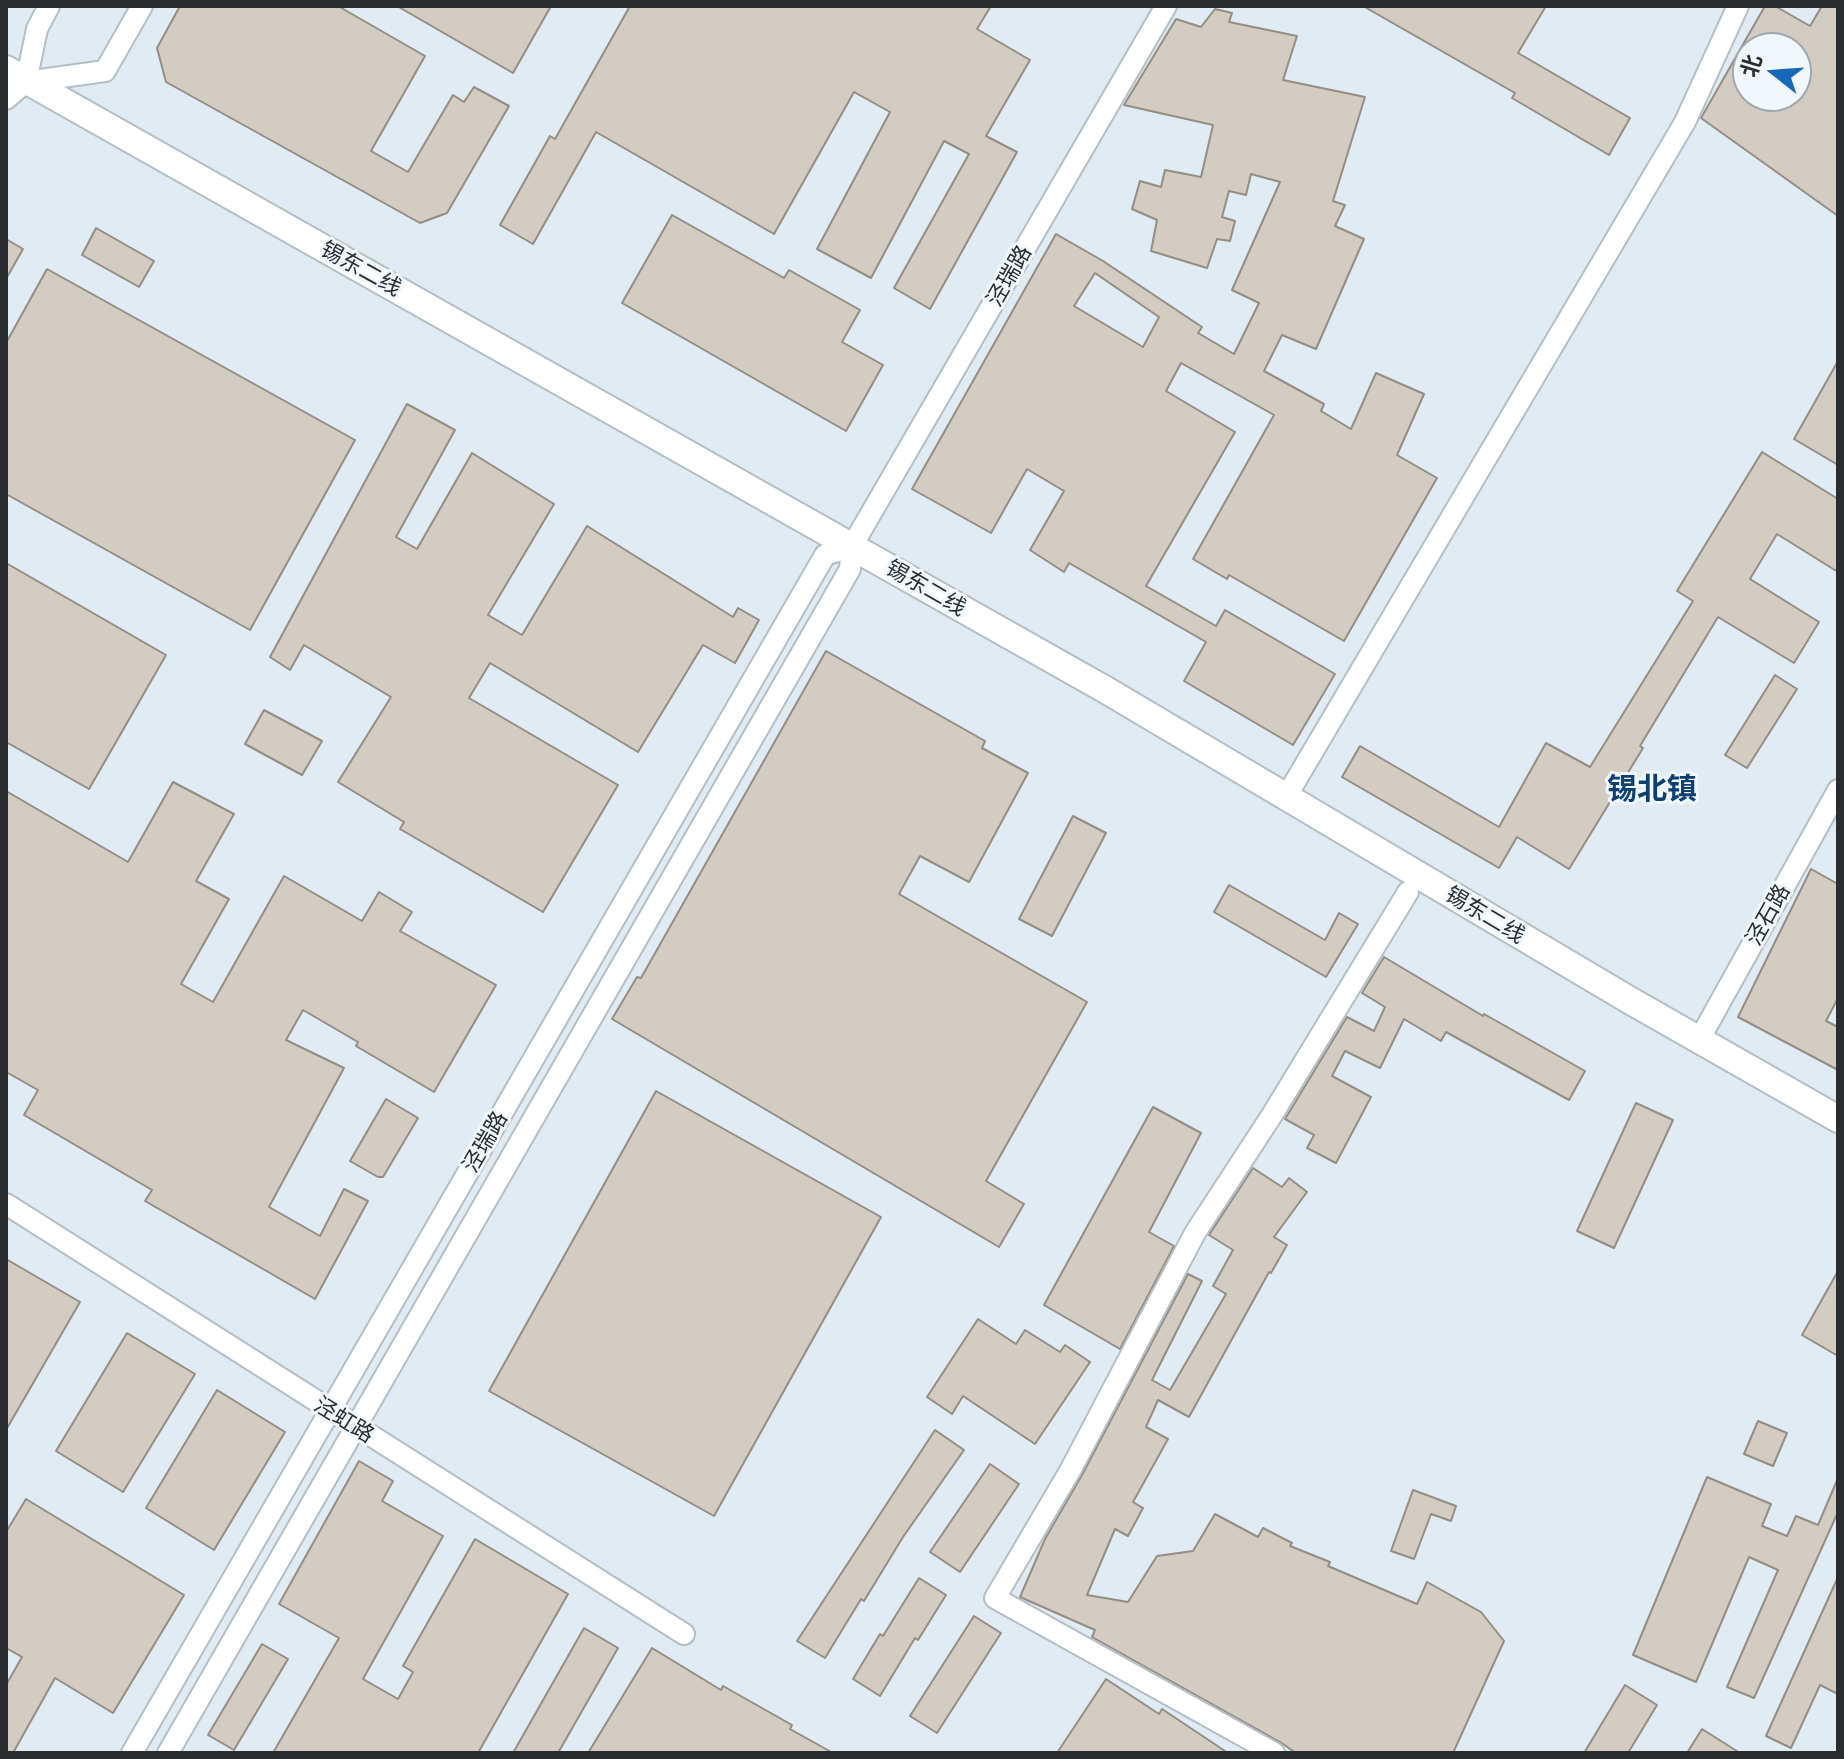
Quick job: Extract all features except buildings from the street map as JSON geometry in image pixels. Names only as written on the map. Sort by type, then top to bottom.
[{"type":"main road","name":"锡东二线","points":[[16,76],[852,546],[1838,1119]]},
{"type":"street","points":[[6,99],[49,6]]},
{"type":"street","points":[[16,76],[105,71],[142,6]]},
{"type":"street","name":"泾瑞路","points":[[168,1753],[850,569],[852,546],[1166,6]]},
{"type":"street","points":[[1286,797],[1685,122],[1738,6]]},
{"type":"street","name":"泾瑞路","points":[[132,1753],[825,555],[852,546]]},
{"type":"street","name":"泾石路","points":[[1699,1040],[1838,790]]},
{"type":"street","points":[[1274,1753],[995,1598],[1071,1469],[1195,1233],[1272,1115],[1408,892]]},
{"type":"street","name":"泾虹路","points":[[6,1204],[684,1634]]},
{"type":"district","name":"锡北镇","points":[[1652,789]]}]
